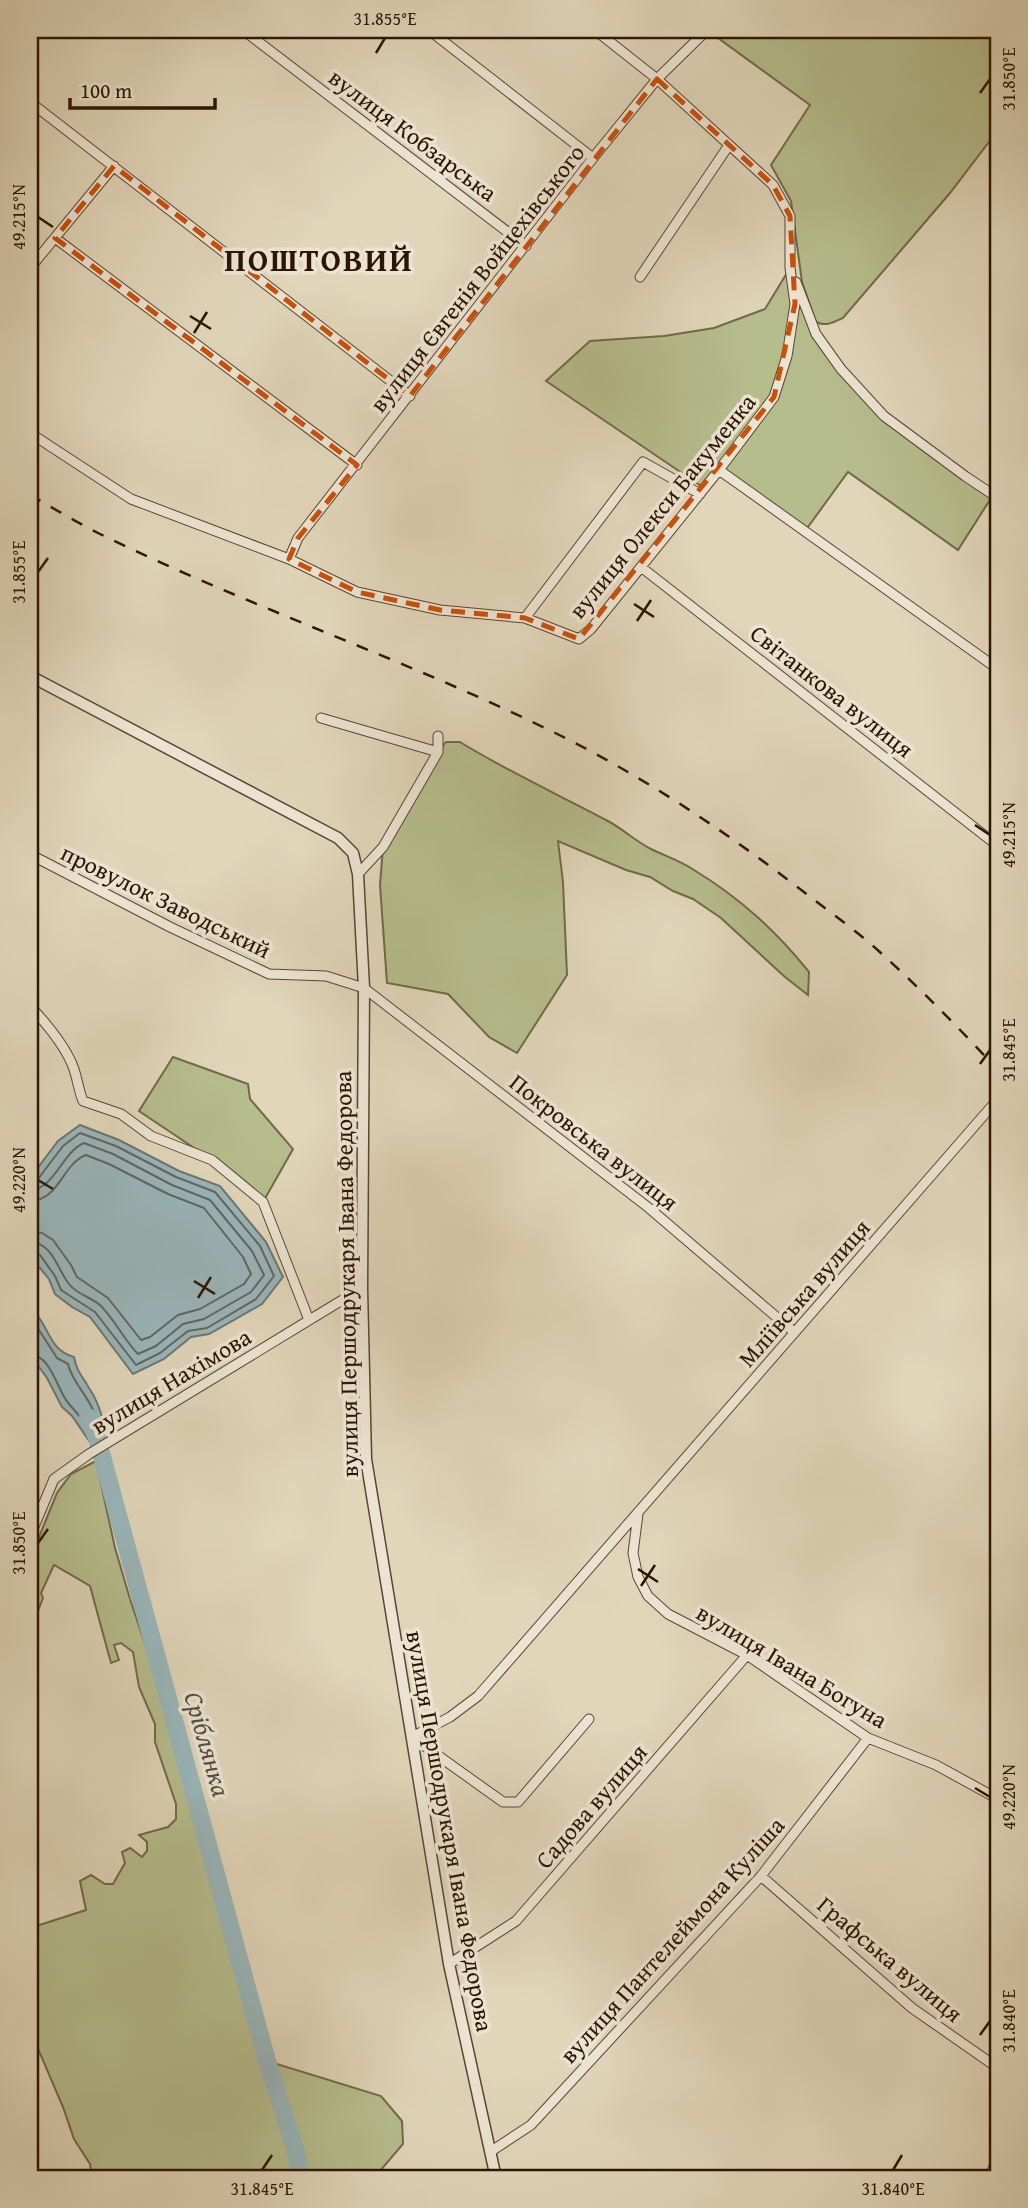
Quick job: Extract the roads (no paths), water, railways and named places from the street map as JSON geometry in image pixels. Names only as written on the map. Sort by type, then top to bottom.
[{"type":"street","name":"вулиця Кобзарська","points":[[243,30],[526,246]]},
{"type":"street","points":[[429,30],[593,158]]},
{"type":"street","points":[[595,30],[657,79],[773,185],[790,216],[790,268],[816,334],[841,369],[884,416],[998,498]]},
{"type":"street","name":"вулиця Євгенія Войцехівського","points":[[289,559],[298,538],[593,158],[657,79],[707,30]]},
{"type":"street","points":[[30,102],[410,396]]},
{"type":"street","points":[[640,277],[729,145]]},
{"type":"street","points":[[32,262],[114,166]]},
{"type":"street","points":[[55,238],[357,465]]},
{"type":"street","name":"вулиця Олекси Бакуменка","points":[[30,433],[131,499],[289,559],[357,592],[440,610],[524,618],[579,639],[591,629],[700,494],[774,397],[788,356],[795,304],[790,268]]},
{"type":"street","points":[[524,618],[643,462],[700,494]]},
{"type":"street","points":[[719,470],[998,669]]},
{"type":"street","name":"Світанкова вулиця","points":[[641,567],[998,846]]},
{"type":"street","name":"вулиця Першодрукаря Івана Федорова","points":[[30,676],[338,838],[353,853],[358,874],[364,988],[362,1288],[366,1459],[449,1964],[496,2178]]},
{"type":"street","points":[[321,718],[438,752]]},
{"type":"street","points":[[358,874],[383,847],[438,752],[438,736]]},
{"type":"street","name":"провулок Заводський","points":[[35,857],[170,927],[269,974],[326,976],[364,988]]},
{"type":"street","name":"Покровська вулиця","points":[[364,988],[649,1208],[794,1332]]},
{"type":"street","points":[[30,1006],[73,1064],[76,1084],[83,1101],[121,1114],[151,1136],[212,1160],[263,1202],[309,1320]]},
{"type":"street","name":"Мліївська вулиця","points":[[639,1512],[998,1099]]},
{"type":"street","name":"вулиця Нахімова","points":[[30,1536],[54,1479],[89,1454],[362,1288]]},
{"type":"street","points":[[589,1719],[518,1802],[503,1802],[412,1737],[450,1717],[478,1696],[639,1512]]},
{"type":"street","name":"вулиця Івана Богуна","points":[[639,1512],[633,1553],[638,1577],[648,1596],[668,1614],[747,1655],[868,1738],[936,1765],[998,1800]]},
{"type":"street","name":"Садова вулиця","points":[[449,1964],[516,1921],[747,1655]]},
{"type":"street","name":"вулиця Пантелеймона Куліша","points":[[490,2152],[531,2125],[761,1876],[868,1738]]},
{"type":"street","name":"Графська вулиця","points":[[761,1876],[912,2008],[998,2068]]},
{"type":"street","points":[[989,2178],[998,2158]]},
{"type":"water","points":[[80,1125],[119,1140],[179,1171],[220,1186],[266,1242],[283,1277],[262,1304],[209,1334],[191,1337],[164,1359],[133,1374],[90,1317],[55,1294],[49,1279],[30,1256],[30,1178],[58,1141]]},
{"type":"water","points":[[30,1307],[59,1349],[74,1357],[78,1370],[97,1403],[106,1431],[90,1442],[72,1416],[62,1407],[47,1378],[30,1359]]},
{"type":"waterway","name":"Сріблянка","points":[[88,1417],[97,1438],[267,2061],[302,2178]]},
{"type":"railway","points":[[30,495],[155,560],[490,702],[580,746],[648,784],[746,849],[864,939],[921,991],[998,1070]]},
{"type":"district","name":"ПОШТОВИЙ","points":[[319,259]]}]
